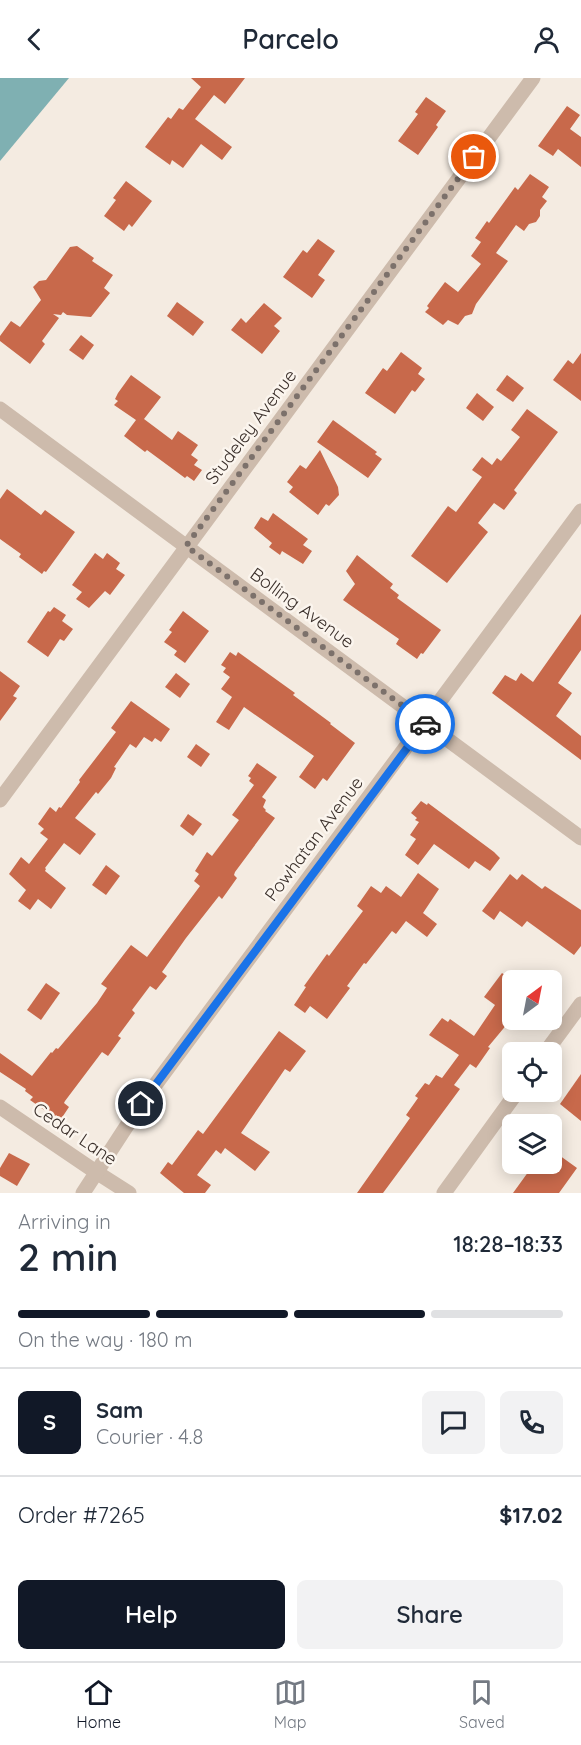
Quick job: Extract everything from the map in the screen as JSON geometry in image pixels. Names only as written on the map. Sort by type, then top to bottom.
[{"type":"street","name":"Studeley Avenue","points":[[0,800],[533,78]]},
{"type":"street","name":"Bolling Avenue","points":[[0,409],[581,838]]},
{"type":"street","name":"Powhatan Avenue","points":[[83,1193],[147,1095],[426,723],[581,511]]},
{"type":"street","points":[[553,1042],[581,1004]]},
{"type":"street","points":[[444,1193],[510,1102]]},
{"type":"street","name":"Cedar Lane","points":[[0,1107],[129,1193]]},
{"type":"water","points":[[0,78],[69,78],[0,161]]},
{"type":"building","points":[[191,78],[245,78],[225,104],[214,95],[195,119],[232,147],[222,160],[201,144],[183,168],[172,160],[170,165],[145,147],[168,117],[171,119],[179,108],[183,110],[201,87]]},
{"type":"building","points":[[426,97],[446,111],[436,125],[438,127],[418,155],[398,141],[418,114],[415,112]]},
{"type":"building","points":[[567,106],[580,115],[570,129],[581,137],[581,167],[558,149],[553,156],[538,146]]},
{"type":"building","points":[[530,174],[549,187],[542,197],[547,201],[540,210],[540,216],[524,231],[516,225],[496,253],[508,261],[476,304],[472,314],[465,316],[458,325],[448,320],[443,325],[425,312],[429,308],[427,306],[445,282],[458,292],[481,264],[471,256],[481,242],[475,238],[515,187],[518,190]]},
{"type":"building","points":[[126,181],[152,201],[132,227],[129,224],[124,231],[104,216],[116,200],[113,198]]},
{"type":"building","points":[[318,239],[335,251],[318,275],[325,280],[312,298],[283,277],[303,250],[307,253]]},
{"type":"building","points":[[77,246],[94,258],[92,261],[113,275],[104,288],[110,293],[91,317],[67,315],[63,312],[61,315],[53,314],[59,318],[42,341],[45,344],[30,364],[0,341],[0,336],[11,321],[20,327],[41,300],[33,287],[39,281],[46,280],[70,247]]},
{"type":"building","points":[[177,302],[204,322],[193,336],[167,316]]},
{"type":"building","points":[[264,303],[282,318],[274,326],[280,331],[262,354],[231,330],[241,318],[246,323]]},
{"type":"building","points":[[81,335],[94,345],[83,360],[69,350]]},
{"type":"building","points":[[401,352],[422,368],[418,374],[425,379],[415,392],[412,390],[395,414],[365,393],[383,368],[387,371]]},
{"type":"building","points":[[581,353],[581,401],[553,380],[568,360],[573,364]]},
{"type":"building","points":[[131,375],[161,397],[144,419],[172,440],[178,431],[198,445],[191,455],[198,460],[194,465],[202,470],[194,481],[187,476],[185,478],[124,436],[136,420],[114,405],[118,401],[115,399],[118,393]]},
{"type":"building","points":[[507,375],[524,388],[513,402],[496,390]]},
{"type":"building","points":[[477,393],[494,407],[483,421],[466,408]]},
{"type":"building","points":[[527,409],[558,432],[514,490],[517,493],[504,510],[494,503],[478,523],[488,532],[447,583],[411,556],[448,506],[456,512],[482,477],[472,470],[482,457],[492,465],[497,458],[501,461],[520,437],[511,430]]},
{"type":"building","points":[[333,420],[377,452],[375,454],[382,459],[368,478],[317,442]]},
{"type":"building","points":[[320,450],[338,487],[339,495],[329,506],[326,504],[318,515],[289,492],[293,487],[287,482],[300,465],[306,469]]},
{"type":"building","points":[[7,489],[41,515],[45,510],[75,532],[46,572],[42,574],[19,557],[21,554],[0,539],[0,499]]},
{"type":"building","points":[[273,513],[308,539],[303,545],[312,551],[303,564],[282,551],[280,555],[269,547],[272,543],[254,528],[261,517],[268,521]]},
{"type":"building","points":[[95,553],[103,559],[107,553],[120,563],[116,569],[125,575],[110,595],[105,591],[89,608],[76,599],[82,592],[72,585]]},
{"type":"building","points":[[357,555],[393,584],[390,588],[399,595],[397,598],[441,630],[417,659],[396,644],[399,639],[343,600],[355,584],[346,571]]},
{"type":"building","points":[[54,607],[66,615],[62,621],[73,629],[64,641],[60,639],[48,657],[27,642],[48,611],[50,612]]},
{"type":"building","points":[[183,611],[209,631],[185,663],[174,655],[177,651],[164,642],[172,632],[169,630]]},
{"type":"building","points":[[581,614],[581,650],[558,683],[572,693],[556,716],[581,736],[581,760],[492,693],[505,675],[516,681],[521,673],[533,682]]},
{"type":"building","points":[[230,652],[236,656],[238,652],[295,693],[293,695],[355,743],[327,781],[323,778],[315,789],[299,777],[314,756],[244,707],[229,730],[216,722],[232,697],[221,689],[230,677],[223,672],[226,668],[221,665]]},
{"type":"building","points":[[0,671],[20,686],[13,696],[17,698],[0,721]]},
{"type":"building","points":[[176,673],[190,684],[180,698],[165,687]]},
{"type":"building","points":[[131,701],[170,729],[161,742],[155,738],[152,742],[144,737],[136,748],[130,744],[114,767],[116,768],[111,778],[75,818],[96,834],[80,855],[64,843],[45,868],[45,871],[66,888],[51,909],[38,899],[30,910],[18,901],[26,890],[9,874],[21,857],[29,864],[48,839],[40,833],[44,829],[38,824],[50,807],[56,812],[59,807],[61,808],[80,782],[79,780],[116,732],[111,728]]},
{"type":"building","points":[[196,744],[210,754],[201,767],[187,757]]},
{"type":"building","points":[[257,763],[277,777],[262,797],[266,800],[263,807],[265,811],[275,818],[235,872],[234,875],[237,878],[222,899],[219,896],[162,972],[167,976],[156,990],[150,986],[132,1010],[135,1013],[118,1036],[121,1038],[108,1056],[102,1052],[65,1101],[64,1103],[69,1107],[61,1119],[56,1115],[54,1117],[30,1100],[33,1097],[25,1091],[26,1089],[0,1072],[0,1053],[32,1076],[97,1003],[107,988],[101,984],[131,945],[147,957],[200,886],[194,881],[199,874],[195,871],[207,852],[212,856],[239,820],[232,815],[254,785],[249,781],[251,778],[248,776]]},
{"type":"building","points":[[421,801],[427,805],[428,803],[500,858],[490,871],[475,861],[469,869],[434,844],[418,865],[405,855],[416,839],[410,835],[419,822],[411,813]]},
{"type":"building","points":[[188,814],[202,824],[193,836],[180,826]]},
{"type":"building","points":[[106,865],[120,876],[106,895],[92,885]]},
{"type":"building","points":[[418,873],[439,889],[423,913],[437,924],[427,937],[406,921],[396,934],[392,931],[347,986],[350,988],[327,1019],[310,1006],[305,1013],[294,1005],[306,987],[304,986],[327,954],[329,956],[363,911],[357,906],[371,886],[381,893],[386,886],[401,897]]},
{"type":"building","points":[[510,874],[517,880],[522,874],[542,889],[545,886],[581,910],[581,946],[574,955],[527,921],[522,927],[500,911],[494,920],[482,911]]},
{"type":"building","points":[[502,973],[502,1030],[488,1047],[490,1048],[476,1068],[470,1064],[454,1085],[460,1089],[383,1193],[357,1193],[410,1118],[406,1115],[418,1098],[415,1096],[425,1083],[429,1085],[436,1075],[442,1078],[459,1055],[429,1035],[442,1018],[448,1022],[450,1019],[474,1036],[495,1005],[484,997]]},
{"type":"building","points":[[46,983],[60,993],[41,1020],[27,1010]]},
{"type":"building","points":[[279,1031],[306,1051],[290,1072],[285,1069],[241,1133],[270,1152],[255,1171],[225,1148],[221,1154],[216,1150],[197,1175],[211,1185],[205,1193],[184,1193],[160,1173],[168,1162],[172,1165],[198,1130],[203,1134]]},
{"type":"building","points":[[581,1074],[581,1121],[560,1104]]},
{"type":"building","points":[[9,1153],[30,1164],[17,1186],[0,1176],[0,1168]]},
{"type":"building","points":[[562,1157],[577,1168],[559,1193],[513,1193],[527,1174],[562,1174]]},
{"type":"way so far","points":[[425,724],[186,546],[474,157]]},
{"type":"route","points":[[141,1104],[425,724]]}]
